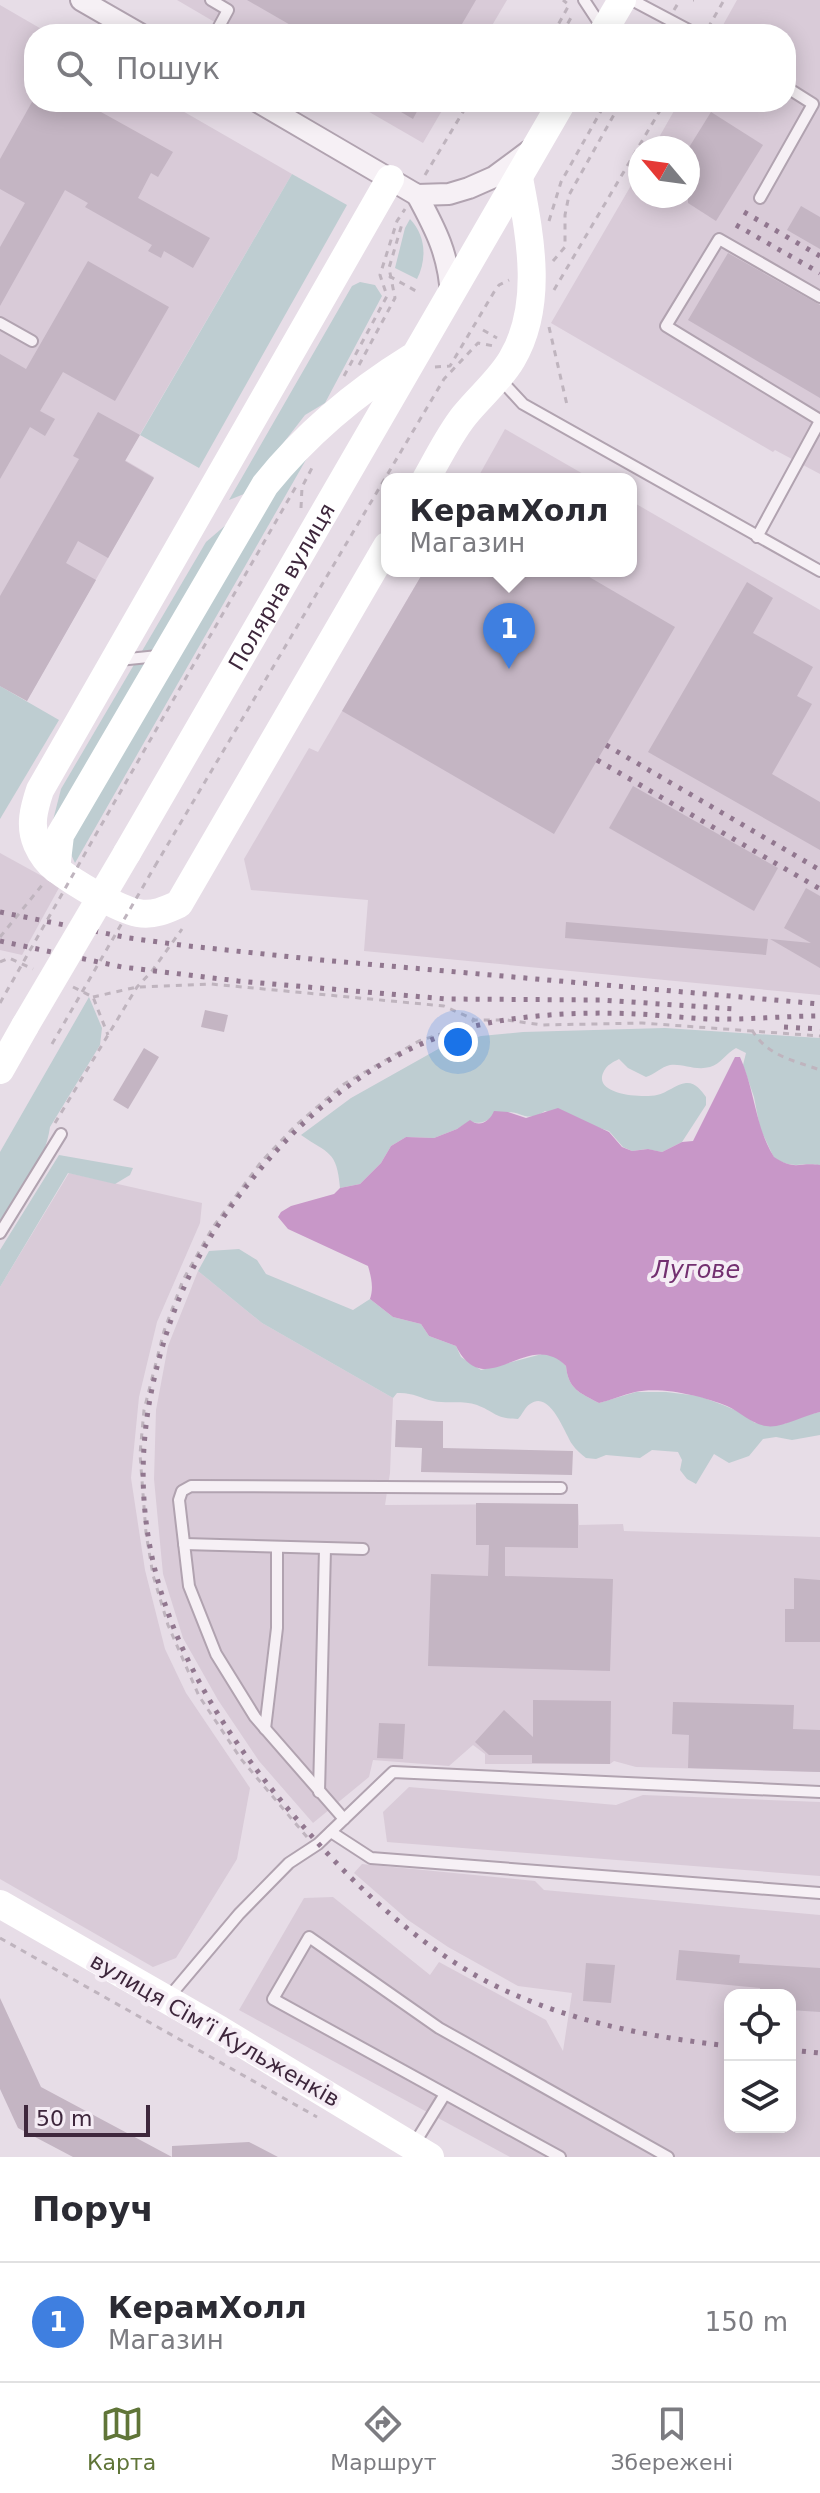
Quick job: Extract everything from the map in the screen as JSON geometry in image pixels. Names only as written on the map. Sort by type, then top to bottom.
[{"type":"street","points":[[81,0],[123,24]]},
{"type":"street","points":[[608,24],[622,0]]},
{"type":"street","points":[[275,112],[407,189],[449,194],[469,188],[494,177],[538,144]]},
{"type":"street","name":"Полярна вулиця","points":[[0,1070],[556,112]]},
{"type":"street","points":[[430,473],[462,418],[512,360],[527,319],[531,286],[530,234],[519,178]]},
{"type":"street","points":[[407,189],[444,249],[451,296]]},
{"type":"street","points":[[381,557],[184,911],[139,913],[119,906],[56,869],[45,858],[33,830],[34,809],[40,790],[185,537],[407,189]]},
{"type":"street","points":[[56,869],[60,835],[265,485],[290,453],[315,431],[378,379],[416,355]]},
{"type":"street","points":[[185,537],[265,485]]},
{"type":"street","name":"вулиця Сімʼї Кульженків","points":[[0,1904],[220,2030],[421,2152]]},
{"type":"lane","points":[[211,0],[228,10],[220,24]]},
{"type":"lane","points":[[584,0],[598,24]]},
{"type":"lane","points":[[632,0],[677,24]]},
{"type":"lane","points":[[760,198],[813,104],[796,93]]},
{"type":"lane","points":[[757,537],[820,421],[666,326],[719,239],[820,297]]},
{"type":"lane","points":[[0,323],[32,341]]},
{"type":"lane","points":[[498,377],[523,404],[820,571]]},
{"type":"lane","points":[[115,661],[164,655]]},
{"type":"lane","points":[[0,1233],[56,1132]]},
{"type":"lane","points":[[344,1819],[255,1717],[216,1654],[189,1586],[179,1500],[182,1491],[191,1486],[561,1488]]},
{"type":"lane","points":[[184,1544],[363,1549]]},
{"type":"lane","points":[[265,1729],[277,1628],[277,1547]]},
{"type":"lane","points":[[319,1792],[323,1733],[325,1549]]},
{"type":"lane","points":[[166,2000],[289,1863],[331,1832],[393,1772],[820,1792]]},
{"type":"lane","points":[[331,1832],[371,1858],[820,1893]]},
{"type":"lane","points":[[560,2157],[273,1999],[309,1937],[439,2028],[668,2157]]},
{"type":"lane","points":[[421,2152],[445,2094]]},
{"type":"path","points":[[559,24],[569,5],[563,0]]},
{"type":"path","points":[[711,24],[724,0]]},
{"type":"path","points":[[568,24],[573,14]]},
{"type":"path","points":[[407,189],[462,112]]},
{"type":"path","points":[[547,229],[561,182],[600,112]]},
{"type":"path","points":[[552,294],[659,112]]},
{"type":"path","points":[[354,374],[395,298],[389,268],[402,224]]},
{"type":"path","points":[[389,276],[416,291]]},
{"type":"path","points":[[548,321],[567,405]]},
{"type":"path","points":[[388,473],[444,379],[464,355],[478,343],[496,346],[499,339],[483,330]]},
{"type":"path","points":[[0,1003],[308,465]]},
{"type":"path","points":[[52,1044],[381,485]]},
{"type":"path","points":[[0,937],[56,869]]},
{"type":"path","points":[[56,1132],[137,987],[152,971],[184,911]]},
{"type":"path","points":[[93,997],[137,987],[211,984],[444,1006],[475,1020],[542,1025],[642,1023],[820,1036]]},
{"type":"path","points":[[314,1846],[232,1747],[199,1696],[168,1625],[153,1575],[146,1533],[140,1454],[144,1410],[164,1331],[183,1280],[213,1227],[261,1162],[295,1126],[344,1084],[419,1041],[475,1020]]},
{"type":"path","points":[[752,1030],[759,1042],[781,1058],[820,1070]]},
{"type":"path","points":[[0,1938],[325,2121]]},
{"type":"shaded area","points":[[177,0],[507,0],[493,24],[218,24]]},
{"type":"shaded area","points":[[737,0],[820,0],[820,474],[775,450],[773,452],[551,323],[628,191],[628,208],[700,208],[700,136],[660,136],[673,112],[796,112],[796,24],[724,24]]},
{"type":"shaded area","points":[[0,5],[33,24],[24,24],[24,112],[184,112],[292,174],[125,460],[154,477],[27,701],[0,686]]},
{"type":"shaded area","points":[[369,112],[441,112],[423,143]]},
{"type":"shaded area","points":[[292,174],[347,205],[199,468],[140,435]]},
{"type":"shaded area","points":[[410,219],[419,233],[423,248],[417,279],[395,268]]},
{"type":"shaded area","points":[[360,282],[375,285],[382,296],[325,403],[305,415],[244,494],[229,500],[352,286]]},
{"type":"shaded area","points":[[505,429],[582,473],[480,473]]},
{"type":"shaded area","points":[[315,444],[75,863],[68,848],[270,491]]},
{"type":"shaded area","points":[[637,504],[820,610],[820,995],[364,951],[368,900],[251,890],[244,859],[309,748],[318,752],[420,577],[637,577]]},
{"type":"shaded area","points":[[227,524],[52,824],[61,789],[206,542]]},
{"type":"shaded area","points":[[0,686],[59,720],[0,819]]},
{"type":"shaded area","points":[[0,853],[60,886],[22,955],[0,950]]},
{"type":"shaded area","points":[[89,997],[102,1028],[100,1045],[50,1127],[37,1166],[0,1225],[0,1152]]},
{"type":"shaded area","points":[[665,1028],[820,1038],[820,1165],[792,1165],[774,1158],[760,1128],[743,1065],[746,1053],[736,1048],[717,1063],[704,1068],[670,1065],[646,1077],[628,1068],[619,1059],[605,1069],[602,1079],[605,1085],[620,1093],[657,1095],[689,1083],[698,1087],[706,1097],[706,1105],[682,1142],[662,1152],[647,1149],[632,1151],[623,1147],[609,1131],[545,1111],[529,1117],[507,1112],[480,1123],[470,1121],[434,1138],[406,1137],[391,1146],[381,1163],[360,1184],[340,1188],[339,1176],[330,1154],[301,1135],[351,1098],[440,1048],[481,1036],[523,1032]]},
{"type":"shaded area","points":[[59,1155],[133,1168],[130,1175],[115,1184],[68,1173],[0,1287],[0,1250]]},
{"type":"shaded area","points":[[69,1173],[202,1203],[200,1223],[157,1322],[139,1397],[131,1478],[145,1570],[165,1649],[186,1693],[250,1788],[237,1859],[176,1958],[153,1967],[0,1879],[0,1287]]},
{"type":"shaded area","points":[[239,1249],[257,1260],[266,1274],[353,1310],[370,1299],[393,1317],[421,1324],[429,1336],[456,1346],[461,1357],[481,1370],[542,1354],[556,1356],[566,1366],[572,1385],[599,1403],[636,1392],[666,1392],[699,1396],[740,1412],[755,1423],[784,1424],[820,1412],[820,1435],[792,1440],[776,1437],[763,1439],[749,1456],[729,1463],[714,1454],[696,1484],[680,1470],[682,1460],[678,1452],[652,1450],[640,1458],[606,1455],[596,1459],[586,1458],[574,1446],[550,1407],[537,1401],[530,1404],[518,1419],[511,1419],[472,1404],[433,1401],[402,1393],[397,1393],[393,1398],[262,1323],[198,1271],[209,1251]]},
{"type":"shaded area","points":[[198,1271],[262,1323],[393,1398],[390,1473],[385,1505],[578,1504],[579,1525],[623,1524],[624,1531],[820,1537],[820,1772],[636,1767],[614,1761],[610,1764],[485,1764],[485,1754],[473,1745],[449,1766],[373,1760],[369,1777],[313,1823],[259,1761],[218,1700],[183,1638],[163,1574],[154,1479],[156,1410],[168,1346]]},
{"type":"shaded area","points":[[409,1787],[616,1805],[643,1795],[820,1802],[820,1876],[387,1842],[383,1812]]},
{"type":"shaded area","points":[[362,1864],[535,1881],[544,1890],[820,1915],[820,2157],[510,2157],[239,2010],[304,1898],[333,1897],[430,1975],[439,1962],[546,2020],[563,2051],[572,1993],[518,1986],[448,1947],[408,1920],[354,1873]]},
{"type":"water","name":"Лугове","points":[[735,1057],[740,1057],[763,1133],[774,1157],[792,1165],[820,1165],[820,1412],[785,1424],[766,1426],[717,1402],[669,1391],[645,1390],[599,1403],[576,1389],[569,1380],[566,1366],[551,1356],[537,1355],[480,1369],[468,1362],[456,1346],[429,1336],[421,1324],[393,1317],[370,1299],[372,1286],[368,1266],[288,1229],[278,1217],[291,1206],[360,1184],[381,1163],[391,1146],[406,1137],[434,1138],[470,1120],[484,1122],[494,1111],[526,1118],[558,1108],[609,1132],[622,1147],[632,1151],[648,1149],[662,1152],[682,1142],[693,1141]]},
{"type":"building","points":[[247,0],[476,0],[462,24],[289,24]]},
{"type":"building","points":[[26,112],[101,112],[173,152],[158,177],[151,173],[138,198],[210,238],[193,268],[164,251],[161,258],[148,251],[152,245],[85,207],[88,203],[65,190],[0,306],[0,247],[25,203],[0,189],[0,159]]},
{"type":"building","points":[[401,112],[417,112],[413,119]]},
{"type":"building","points":[[711,112],[763,145],[716,221],[696,208],[700,208],[700,136],[696,136]]},
{"type":"building","points":[[801,206],[820,217],[820,249],[787,230]]},
{"type":"building","points":[[728,253],[820,305],[820,398],[688,320]]},
{"type":"building","points":[[88,261],[169,307],[115,401],[63,372],[40,411],[55,419],[45,436],[30,427],[0,479],[0,354],[26,369]]},
{"type":"building","points":[[98,412],[140,435],[125,461],[154,478],[108,558],[78,541],[66,563],[96,580],[27,701],[0,686],[0,596],[79,459],[73,456]]},
{"type":"building","points":[[420,577],[589,577],[675,627],[554,834],[342,711]]},
{"type":"building","points":[[747,582],[773,598],[753,633],[813,667],[797,696],[812,704],[772,774],[820,802],[820,850],[648,752]]},
{"type":"building","points":[[633,786],[778,868],[754,911],[609,828]]},
{"type":"building","points":[[806,888],[820,896],[820,968],[770,939],[811,943],[784,928]]},
{"type":"building","points":[[566,922],[768,939],[766,955],[565,938]]},
{"type":"building","points":[[205,1010],[228,1015],[224,1032],[201,1027]]},
{"type":"building","points":[[144,1048],[159,1057],[128,1109],[113,1100]]},
{"type":"building","points":[[396,1420],[443,1421],[443,1448],[573,1451],[572,1475],[421,1472],[422,1448],[395,1447]]},
{"type":"building","points":[[476,1503],[578,1504],[578,1548],[505,1547],[505,1576],[613,1579],[610,1671],[428,1666],[431,1574],[488,1576],[489,1545],[476,1545]]},
{"type":"building","points":[[794,1578],[820,1580],[820,1642],[785,1642],[785,1609],[794,1609]]},
{"type":"building","points":[[533,1700],[611,1701],[610,1764],[532,1763],[532,1755],[489,1755],[475,1742],[504,1710],[533,1737]]},
{"type":"building","points":[[673,1702],[794,1705],[793,1729],[820,1730],[820,1772],[688,1768],[689,1735],[672,1734]]},
{"type":"building","points":[[379,1723],[405,1724],[403,1759],[377,1758]]},
{"type":"building","points":[[679,1950],[740,1955],[739,1963],[820,1968],[820,2012],[796,2010],[796,1989],[760,1989],[676,1980]]},
{"type":"building","points":[[586,1963],[615,1965],[611,2003],[583,2001]]},
{"type":"building","points":[[0,1998],[41,2087],[172,2157],[73,2157],[18,2128],[0,2089]]},
{"type":"building","points":[[249,2142],[278,2157],[172,2157],[172,2146]]},
{"type":"railway","points":[[744,212],[820,256]]},
{"type":"railway","points":[[736,225],[820,273]]},
{"type":"railway","points":[[606,745],[820,870]]},
{"type":"railway","points":[[597,760],[820,889]]},
{"type":"railway","points":[[0,912],[129,938],[188,946],[820,1004]]},
{"type":"railway","points":[[0,941],[122,967],[238,981],[447,999],[601,1000],[736,1009]]},
{"type":"railway","points":[[724,2045],[603,2024],[511,1993],[456,1964],[432,1947],[341,1868],[260,1774],[224,1723],[193,1670],[169,1615],[152,1558],[144,1498],[145,1436],[156,1371],[168,1329],[184,1288],[214,1231],[249,1183],[296,1130],[350,1085],[379,1066],[411,1049],[466,1028],[539,1016],[613,1013],[700,1019],[820,1016]]},
{"type":"railway","points":[[784,1027],[820,1029]]},
{"type":"railway","points":[[796,2051],[820,2053]]},
{"type":"place","name":"КерамХолл","points":[[509,669]]}]
